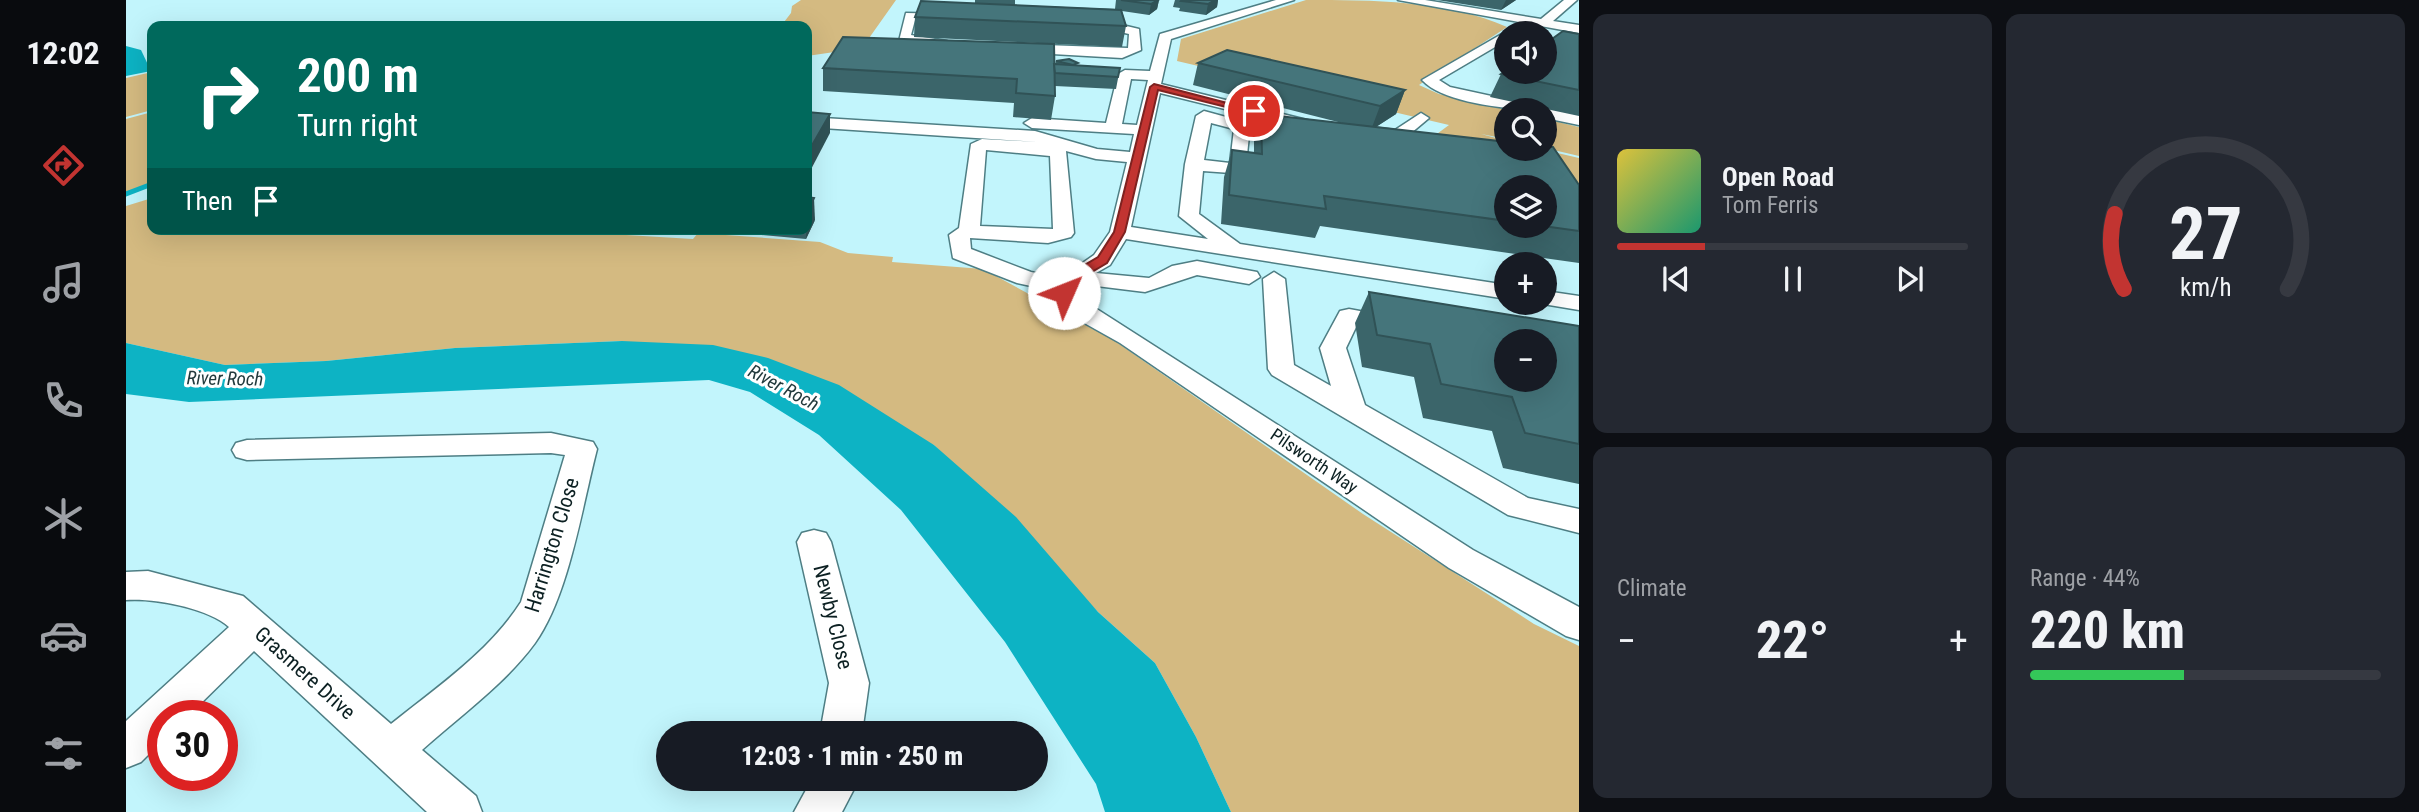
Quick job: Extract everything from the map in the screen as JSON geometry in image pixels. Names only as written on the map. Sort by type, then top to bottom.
[{"type":"street","points":[[1071,281],[1102,260],[1119,232],[1139,158],[1165,37],[1288,0]]},
{"type":"street","points":[[1404,0],[1530,21]]},
{"type":"street","points":[[1546,21],[1570,0]]},
{"type":"street","points":[[1224,4],[1253,10]]},
{"type":"street","points":[[950,45],[904,38],[910,16],[951,17],[952,13],[965,14]]},
{"type":"street","points":[[1003,47],[1122,54],[1134,50],[1135,32],[1079,14],[1141,23]]},
{"type":"street","points":[[1566,27],[1579,21]]},
{"type":"street","points":[[1557,25],[1579,29]]},
{"type":"street","points":[[1154,26],[1182,31]]},
{"type":"street","points":[[1494,42],[1429,80],[1445,90],[1494,101]]},
{"type":"street","points":[[1113,128],[1125,74],[1328,130]]},
{"type":"street","points":[[1557,115],[1579,120]]},
{"type":"street","points":[[1356,132],[1398,135],[1421,118]]},
{"type":"street","points":[[812,122],[1035,136],[1096,153],[1139,158]]},
{"type":"street","points":[[892,127],[1145,130]]},
{"type":"street","points":[[969,232],[977,148],[982,144],[1048,148],[1059,153],[1064,233],[1048,237],[969,232],[959,235],[961,253],[1026,278],[1146,285],[1165,281],[1178,271],[1197,268],[1261,278],[1281,369],[1520,508],[1579,521]]},
{"type":"street","points":[[1195,164],[1189,216],[1236,249]]},
{"type":"street","points":[[1119,232],[1494,290]]},
{"type":"street","name":"Pilsworth Way","points":[[1071,281],[1064,293],[1070,305],[1129,338],[1461,559],[1579,625]]},
{"type":"street","points":[[1557,300],[1579,303]]},
{"type":"street","points":[[1352,410],[1333,348],[1349,316],[1415,327]]},
{"type":"street","name":"Harrington Close","points":[[247,450],[551,443],[582,449],[538,606],[522,632],[495,662],[391,750]]},
{"type":"street","name":"Newby Close","points":[[814,542],[849,683],[843,721]]},
{"type":"street","name":"Grasmere Drive","points":[[126,586],[148,585],[230,606],[460,812]]},
{"type":"street","points":[[126,748],[254,627]]},
{"type":"street","points":[[816,812],[831,791]]},
{"type":"shaded area","points":[[801,0],[896,0],[862,48],[812,55],[812,21],[785,21],[791,13],[792,6]]},
{"type":"shaded area","points":[[1306,0],[1408,3],[1484,18],[1494,22],[1494,36],[1419,85],[1439,94],[1494,107],[1494,136],[1481,134],[1494,138],[1494,159],[1422,145],[1449,125],[1177,61],[1181,39]]},
{"type":"shaded area","points":[[147,73],[147,111],[126,117],[126,78]]},
{"type":"shaded area","points":[[147,113],[147,184],[126,193],[126,119]]},
{"type":"shaded area","points":[[1557,122],[1579,127],[1579,156],[1557,151]]},
{"type":"shaded area","points":[[1557,153],[1579,158],[1579,217],[1557,183],[1557,175],[1552,175],[1549,170],[1503,161],[1557,161]]},
{"type":"shaded area","points":[[147,200],[147,235],[626,235],[693,239],[696,235],[725,235],[820,242],[848,253],[893,257],[892,262],[983,269],[1115,341],[1363,514],[1534,624],[1579,646],[1579,812],[1231,812],[1196,737],[1155,663],[1098,612],[934,445],[622,341],[455,348],[326,361],[225,365],[126,343],[126,206]]},
{"type":"water","points":[[126,46],[141,50],[147,63],[147,72],[126,76]]},
{"type":"water","name":"River Roch","points":[[622,341],[713,345],[768,358],[839,385],[934,445],[1016,517],[1098,612],[1155,663],[1196,737],[1231,812],[1105,812],[1096,784],[1005,642],[901,510],[819,435],[750,392],[709,380],[189,402],[126,394],[126,343],[225,365],[326,361],[455,348]]},
{"type":"building","points":[[1121,0],[1158,0],[1151,4]]},
{"type":"building","points":[[1182,0],[1215,0],[1208,4]]},
{"type":"building","points":[[921,1],[1121,10],[1126,26],[915,17]]},
{"type":"building","points":[[1563,31],[1579,34],[1579,90],[1550,84],[1557,84],[1557,35]]},
{"type":"building","points":[[843,37],[1054,44],[1055,96],[1016,93],[1017,79],[823,68]]},
{"type":"building","points":[[1227,50],[1405,90],[1380,106],[1198,63]]},
{"type":"building","points":[[1069,59],[1078,63],[1073,65],[1056,61]]},
{"type":"building","points":[[1054,64],[1120,68],[1118,77],[1055,73]]},
{"type":"building","points":[[812,112],[830,114],[812,145]]},
{"type":"building","points":[[1261,114],[1494,141],[1494,161],[1557,161],[1557,153],[1579,185],[1579,231],[1557,228],[1557,175],[1494,175],[1494,219],[1324,196],[1326,209],[1229,195],[1232,150],[1262,154]]},
{"type":"building","points":[[1369,292],[1494,312],[1494,315],[1511,315],[1579,326],[1579,444],[1525,433],[1512,397],[1441,384],[1430,344],[1377,335]]},
{"type":"waterway","points":[[126,194],[147,186]]},
{"type":"route","points":[[1064,293],[1066,286],[1075,276],[1102,260],[1112,248],[1119,232],[1154,87],[1254,111]]}]
